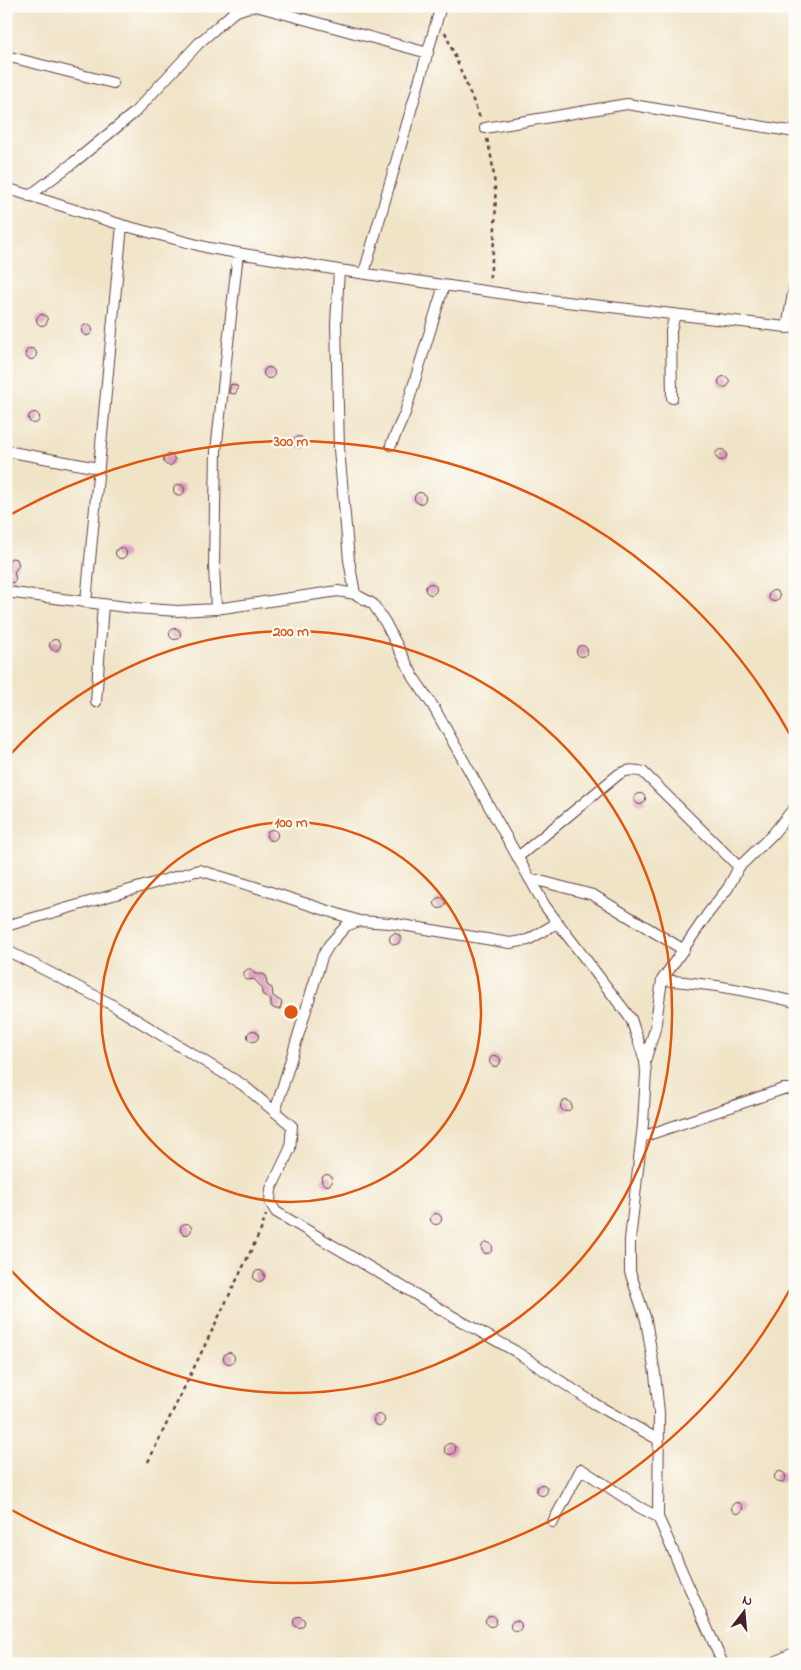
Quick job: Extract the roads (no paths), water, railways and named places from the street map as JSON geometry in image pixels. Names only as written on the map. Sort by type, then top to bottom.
[{"type":"street","points":[[29,196],[134,113],[199,43],[234,12],[245,8],[256,6],[428,53]]},
{"type":"street","points":[[364,273],[440,11]]},
{"type":"street","points":[[6,56],[113,82]]},
{"type":"street","points":[[485,128],[627,104],[795,132]]},
{"type":"street","points":[[6,188],[122,225],[209,248],[339,270],[444,285],[791,328],[795,282]]},
{"type":"street","points":[[86,602],[122,225]]},
{"type":"street","points":[[216,609],[214,565],[216,451],[238,253]]},
{"type":"street","points":[[339,270],[336,324],[339,450],[349,560],[355,594]]},
{"type":"street","points":[[391,445],[405,413],[444,285]]},
{"type":"street","points":[[672,398],[671,331],[675,314]]},
{"type":"street","points":[[6,451],[98,468]]},
{"type":"street","points":[[6,592],[103,604],[178,610],[216,609],[338,591],[355,594],[373,604],[557,924],[630,1019],[645,1061],[642,1137],[630,1240],[630,1272],[646,1320],[652,1349],[659,1413],[658,1517],[723,1664]]},
{"type":"street","points":[[96,702],[103,604]]},
{"type":"street","points":[[518,857],[620,774],[626,770],[634,770],[643,772],[739,867]]},
{"type":"street","points":[[645,1061],[654,1029],[662,980],[728,888],[739,867],[772,835],[795,807]]},
{"type":"street","points":[[6,926],[199,870],[359,921],[390,923],[510,943],[528,940],[557,924]]},
{"type":"street","points":[[529,878],[592,895],[684,950]]},
{"type":"street","points":[[275,1112],[322,957],[329,945],[346,926],[359,921]]},
{"type":"street","points":[[6,950],[109,1003],[243,1085],[292,1126],[290,1149],[271,1188],[270,1202],[276,1212],[515,1351],[595,1404],[658,1440]]},
{"type":"street","points":[[662,980],[697,983],[795,1002]]},
{"type":"street","points":[[642,1137],[783,1089],[795,1089]]},
{"type":"street","points":[[554,1522],[581,1469],[638,1507],[658,1517]]},
{"type":"street","points":[[770,1664],[795,1652]]}]
